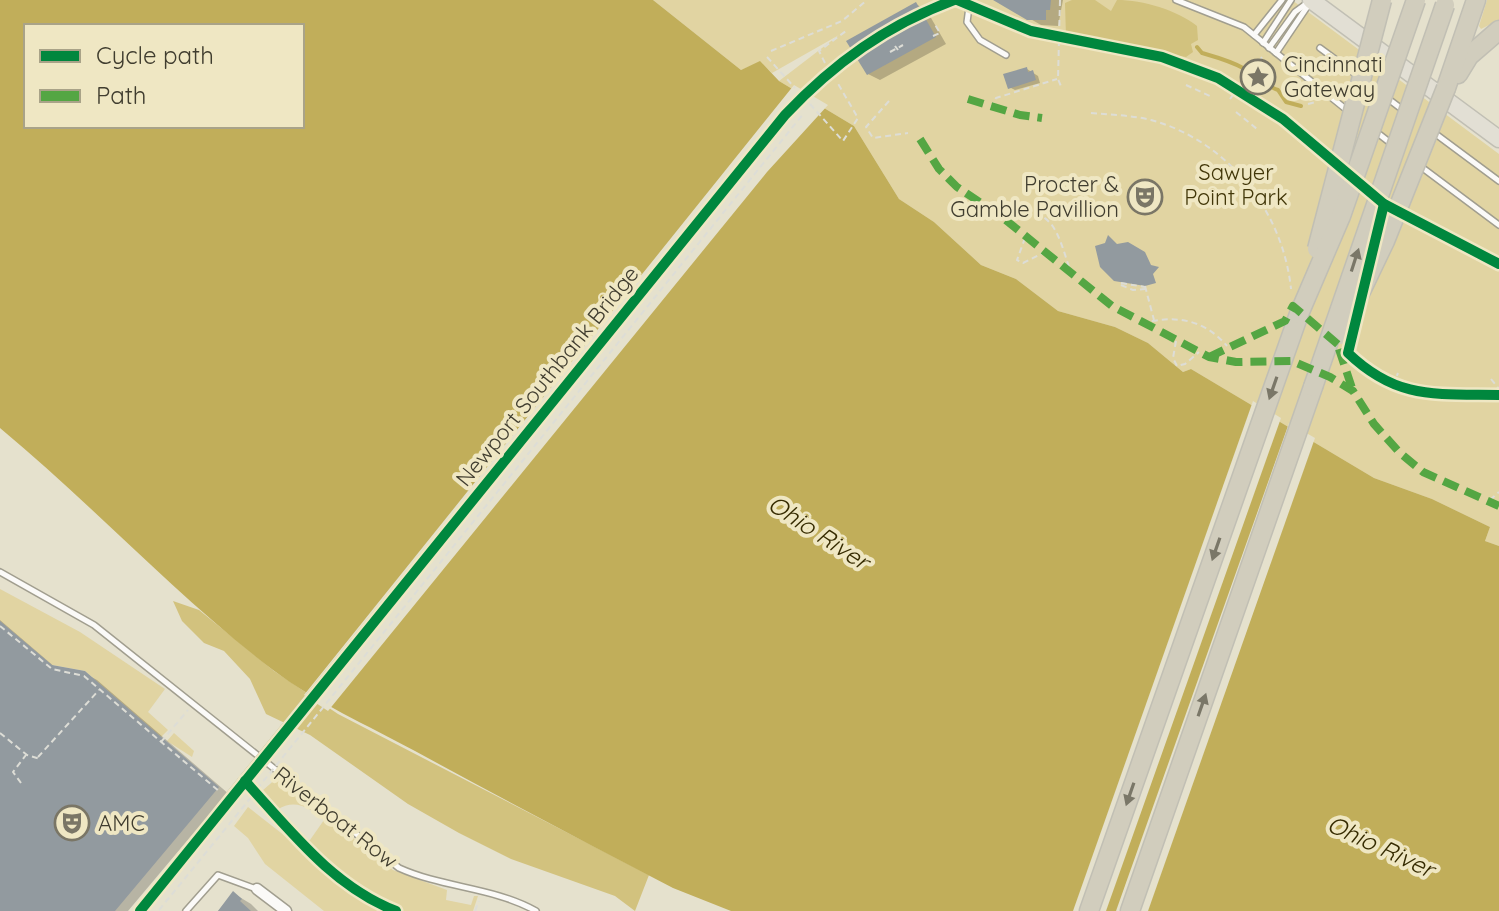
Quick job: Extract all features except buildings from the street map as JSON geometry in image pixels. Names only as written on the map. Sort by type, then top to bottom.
[{"type":"highway","points":[[1299,314],[1382,0]]},
{"type":"highway","points":[[1089,911],[1299,314],[1341,216],[1416,0]]},
{"type":"highway","points":[[1130,911],[1447,0]]},
{"type":"highway","points":[[1313,387],[1385,241],[1446,88],[1476,0]]},
{"type":"highway","points":[[1446,88],[1469,56],[1499,30]]},
{"type":"main road","points":[[1311,0],[1499,139]]},
{"type":"street","name":"Newport Southbank Bridge","points":[[140,911],[785,115],[812,86],[861,46],[901,22],[956,0]]},
{"type":"street","points":[[257,889],[286,911]]},
{"type":"lane","points":[[956,0],[969,7],[967,22],[976,36],[1006,55]]},
{"type":"lane","points":[[1176,0],[1238,24],[1398,149]]},
{"type":"lane","points":[[1254,35],[1282,0]]},
{"type":"lane","points":[[1263,43],[1291,0]]},
{"type":"lane","points":[[1269,48],[1295,12],[1311,0]]},
{"type":"lane","points":[[1276,53],[1311,0]]},
{"type":"lane","points":[[1320,48],[1410,115]]},
{"type":"lane","points":[[1423,125],[1499,181]]},
{"type":"lane","points":[[1410,158],[1499,225]]},
{"type":"lane","name":"Riverboat Row","points":[[0,572],[94,625],[399,868],[415,875],[508,898],[536,911]]},
{"type":"lane","points":[[186,911],[218,875],[257,889]]},
{"type":"path","points":[[771,51],[842,21],[867,0]]},
{"type":"path","points":[[1060,0],[1058,79],[1062,89]]},
{"type":"path","points":[[933,36],[940,33]]},
{"type":"path","points":[[1045,34],[1073,41]]},
{"type":"path","points":[[890,52],[903,45]]},
{"type":"path","points":[[1255,67],[1262,57]]},
{"type":"path","points":[[1230,99],[1233,85],[1247,76]]},
{"type":"path","points":[[991,108],[996,98],[1058,79]]},
{"type":"path","points":[[1186,85],[1212,97]]},
{"type":"path","points":[[1233,85],[1251,96]]},
{"type":"path","points":[[889,101],[866,127],[873,138],[908,133]]},
{"type":"path","points":[[1308,104],[1316,102]]},
{"type":"path","points":[[1236,112],[1257,129]]},
{"type":"path","points":[[257,789],[804,113]]},
{"type":"path","points":[[1091,113],[1155,121],[1188,134],[1215,152],[1241,175],[1262,203],[1281,246],[1292,290]]},
{"type":"path","points":[[986,207],[1034,211],[1047,218],[1056,227],[1072,277]]},
{"type":"path","points":[[1025,238],[1017,260],[1023,263],[1043,253]]},
{"type":"path","points":[[1121,284],[1146,287],[1154,320]]},
{"type":"path","points":[[1142,323],[1191,320],[1212,331],[1227,346]]},
{"type":"path","points":[[1176,341],[1173,358],[1177,366],[1185,364],[1199,352]]},
{"type":"path","points":[[1393,385],[1398,373]]},
{"type":"path","points":[[1378,378],[1408,391]]},
{"type":"path","points":[[1484,395],[1499,392],[1491,379]]},
{"type":"path","points":[[1490,500],[1499,492]]},
{"type":"path","points":[[0,626],[52,669],[84,676],[217,790]]},
{"type":"path","points":[[0,734],[27,755],[39,758],[100,689]]},
{"type":"path","points":[[161,742],[194,703]]},
{"type":"path","points":[[21,783],[13,772],[27,755]]},
{"type":"path","points":[[245,781],[264,803]]},
{"type":"path","points":[[159,910],[253,795]]},
{"type":"path","points":[[475,911],[483,891]]},
{"type":"green space","name":"Sawyer Point Park","points":[[653,0],[957,0],[962,3],[965,0],[1292,0],[1499,154],[1499,546],[1485,541],[1490,527],[1432,499],[1374,478],[1191,369],[1183,372],[1148,343],[1115,327],[1058,311],[1016,279],[981,265],[934,222],[899,199],[854,126],[779,81],[839,35],[772,73],[760,62],[741,70]]},
{"type":"green space","points":[[1487,0],[1499,0],[1499,20],[1481,29],[1479,26]]},
{"type":"green space","points":[[0,589],[80,632],[165,689],[148,712],[168,730],[161,737],[85,671],[52,665],[0,621]]},
{"type":"green space","points":[[174,733],[194,751],[192,757],[167,741]]},
{"type":"green space","points":[[278,777],[393,870],[447,890],[446,900],[471,905],[474,896],[478,896],[473,911],[404,911],[380,902],[349,882],[321,859],[304,839],[310,840],[324,820],[308,808],[296,805],[277,810],[262,791]]},
{"type":"green space","points":[[248,807],[363,897],[390,911],[324,911],[265,864],[248,838],[234,826]]},
{"type":"shaded area","points":[[1095,0],[1111,11],[1117,0],[1159,7],[1197,26],[1198,40],[1191,44],[1193,52],[1186,57],[1066,37],[1065,3]]},
{"type":"shaded area","points":[[173,601],[199,610],[274,671],[338,714],[649,875],[635,911],[615,896],[511,859],[459,833],[408,804],[310,735],[266,714],[250,679],[224,651],[204,643],[182,621]]},
{"type":"water","name":"Ohio River","points":[[0,0],[653,0],[741,70],[760,61],[779,81],[854,126],[899,199],[934,222],[981,265],[1016,279],[1058,311],[1115,327],[1148,343],[1183,372],[1191,369],[1374,478],[1432,499],[1490,527],[1485,541],[1499,546],[1499,911],[731,911],[673,888],[307,693],[273,670],[202,612],[0,428]]},
{"type":"pier","points":[[794,85],[828,105],[767,172],[328,711],[304,695]]},
{"type":"pier","points":[[1253,401],[1281,418],[1106,911],[1073,911]]},
{"type":"pier","points":[[1289,423],[1315,438],[1148,911],[1116,911]]},
{"type":"waterway","points":[[1197,47],[1202,53],[1245,69],[1278,90],[1286,102],[1301,106]]},
{"type":"marked path","points":[[968,99],[1020,115],[1042,118]]},
{"type":"marked path","points":[[920,139],[939,169],[957,187],[1002,217],[1112,306],[1209,357],[1236,362],[1292,361],[1330,377],[1353,391],[1374,424],[1399,452],[1423,472],[1499,506]]},
{"type":"marked path","points":[[1209,357],[1285,321],[1293,306],[1348,353],[1348,350]]},
{"type":"marked path","points":[[1339,349],[1353,391]]},
{"type":"cycle path","points":[[140,911],[785,115],[842,62],[863,47],[906,21],[954,0]]},
{"type":"cycle path","points":[[957,0],[1031,31],[1162,57],[1218,78],[1283,119],[1384,204],[1499,264]]},
{"type":"cycle path","points":[[1384,204],[1348,353],[1383,379],[1401,387],[1436,394],[1499,395]]},
{"type":"cycle path","points":[[245,781],[332,872],[373,900],[396,911]]},
{"type":"place","name":"Cincinnati Gateway","points":[[1258,77]]},
{"type":"place","name":"Procter & Gamble Pavillion","points":[[1145,197]]},
{"type":"place","name":"AMC","points":[[72,823]]}]
